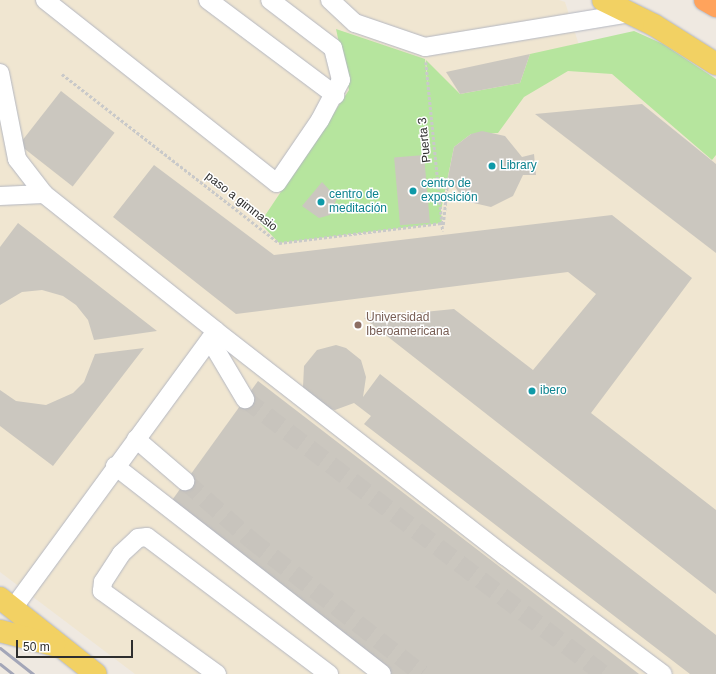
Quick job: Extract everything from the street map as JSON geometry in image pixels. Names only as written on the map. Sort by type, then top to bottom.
[{"type":"highway","points":[[705,0],[716,6]]},
{"type":"main road","points":[[604,0],[631,12],[716,64]]},
{"type":"main road","points":[[6,603],[96,674]]},
{"type":"main road","points":[[0,631],[61,646]]},
{"type":"lane","points":[[45,0],[277,183],[335,95],[341,80],[333,48],[270,0]]},
{"type":"lane","points":[[208,0],[335,95]]},
{"type":"lane","points":[[330,0],[355,23],[425,47],[631,12]]},
{"type":"lane","points":[[0,74],[17,159],[44,194],[213,336],[663,674]]},
{"type":"lane","points":[[0,196],[44,194]]},
{"type":"lane","points":[[213,336],[245,399]]},
{"type":"lane","points":[[6,603],[136,439],[213,336]]},
{"type":"lane","points":[[136,439],[185,481]]},
{"type":"lane","points":[[115,466],[382,674]]},
{"type":"lane","points":[[217,674],[102,591],[103,582],[121,554],[138,538],[147,538],[329,674]]},
{"type":"path","name":"Puerta 3","points":[[425,47],[443,231],[448,177]]},
{"type":"path","name":"paso a gimnasio","points":[[62,74],[279,243],[442,222]]},
{"type":"shaded area","name":"Universidad Iberoamericana","points":[[0,0],[559,0],[565,2],[579,45],[663,44],[716,79],[716,674],[135,674],[0,572]]},
{"type":"green space","points":[[336,29],[425,59],[428,89],[426,60],[460,94],[520,83],[530,54],[634,31],[663,44],[716,79],[716,155],[712,160],[612,74],[568,71],[524,97],[498,133],[471,134],[454,147],[441,210],[442,223],[279,243],[260,223],[349,90]]},
{"type":"building","points":[[530,54],[520,83],[460,94],[446,72]]},
{"type":"building","points":[[61,91],[115,133],[73,186],[19,145]]},
{"type":"building","points":[[642,104],[716,164],[716,253],[535,114]]},
{"type":"building","name":"Library","points":[[482,131],[505,136],[522,157],[534,154],[536,175],[523,175],[513,196],[491,207],[465,201],[448,177],[454,147],[471,134]]},
{"type":"building","name":"centro de exposición","points":[[424,155],[430,223],[400,225],[394,158]]},
{"type":"building","name":"ibero","points":[[154,165],[274,255],[612,215],[692,278],[591,413],[716,510],[716,594],[364,318],[454,309],[533,370],[596,294],[568,272],[236,314],[113,217]]},
{"type":"building","name":"centro de meditación","points":[[322,182],[337,198],[330,215],[319,218],[302,206]]},
{"type":"building","points":[[18,223],[157,331],[94,340],[88,320],[76,305],[63,296],[42,290],[22,292],[0,305],[0,247]]},
{"type":"building","points":[[336,345],[346,348],[361,360],[366,377],[363,397],[380,374],[716,635],[716,674],[690,674],[364,424],[371,416],[354,403],[335,410],[324,408],[308,396],[303,387],[304,366],[317,350]]},
{"type":"building","points":[[144,348],[53,466],[0,426],[0,390],[16,401],[46,405],[73,393],[84,382],[95,354]]},
{"type":"building","points":[[258,381],[639,674],[391,674],[170,503]]},
{"type":"tunnel","points":[[245,399],[604,674]]},
{"type":"tunnel","points":[[185,481],[251,540],[422,674]]},
{"type":"railway","points":[[0,648],[33,674]]},
{"type":"railway","points":[[0,664],[13,674]]},
{"type":"place","name":"Library","points":[[492,166]]},
{"type":"place","name":"centro de exposición","points":[[413,191]]},
{"type":"place","name":"centro de meditación","points":[[321,202]]},
{"type":"place","name":"Universidad Iberoamericana","points":[[358,325]]},
{"type":"place","name":"ibero","points":[[532,391]]}]
